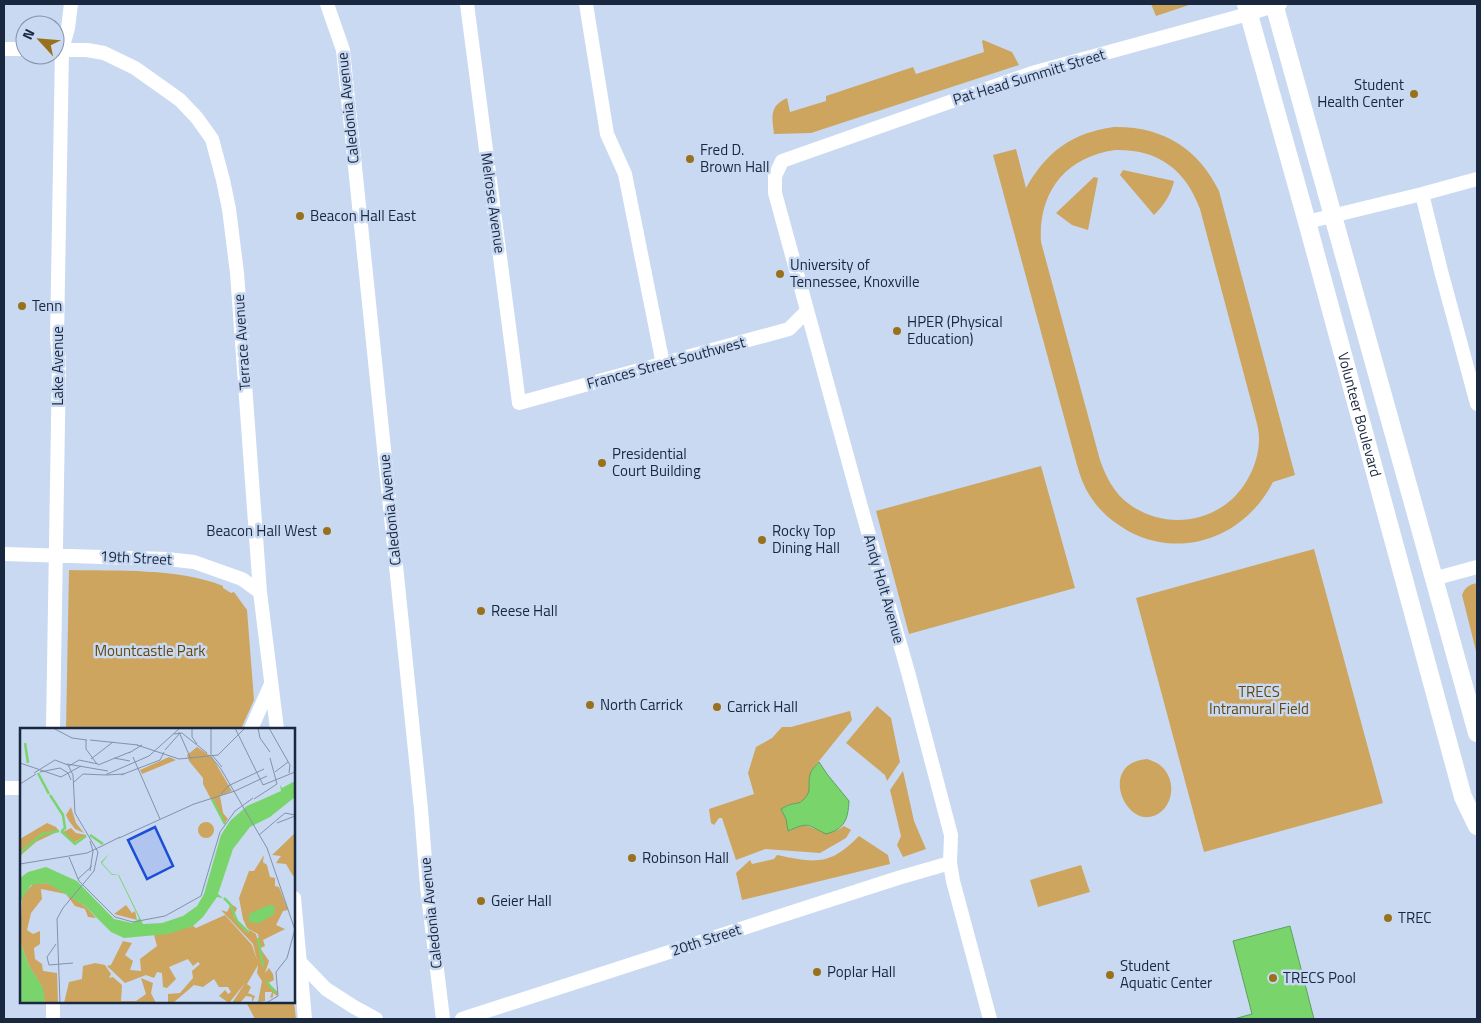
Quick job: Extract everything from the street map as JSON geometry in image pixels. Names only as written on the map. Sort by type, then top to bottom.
[{"type":"street","name":"Lake Avenue","points":[[65,35],[68,28],[71,4]]},
{"type":"street","name":"Caledonia Avenue","points":[[327,4],[342,50],[421,809],[427,887],[443,1019]]},
{"type":"street","name":"Melrose Avenue","points":[[467,4],[519,403]]},
{"type":"street","points":[[586,4],[607,134],[625,174],[663,364]]},
{"type":"street","name":"Pat Head Summitt Street","points":[[782,162],[1032,73],[1247,9],[1276,4]]},
{"type":"street","name":"Volunteer Boulevard","points":[[1276,4],[1477,733]]},
{"type":"street","name":"Volunteer Boulevard","points":[[1247,9],[1307,222],[1463,797],[1477,826]]},
{"type":"street","name":"Terrace Avenue","points":[[65,50],[87,50],[104,53],[136,68],[180,100],[198,118],[212,139],[227,199],[237,273],[260,592],[277,728]]},
{"type":"street","name":"Lake Avenue","points":[[53,728],[56,556],[58,65]]},
{"type":"street","name":"Andy Holt Avenue","points":[[782,162],[776,176],[775,193],[908,672],[951,835],[950,863],[953,881],[990,1019]]},
{"type":"street","points":[[1307,222],[1477,179]]},
{"type":"street","points":[[1422,194],[1477,404]]},
{"type":"street","name":"Frances Street Southwest","points":[[519,403],[789,329],[808,311]]},
{"type":"street","name":"19th Street","points":[[4,554],[167,559],[194,562],[242,579],[260,592]]},
{"type":"street","points":[[1433,578],[1477,567]]},
{"type":"street","points":[[251,728],[272,682]]},
{"type":"street","points":[[4,788],[20,788]]},
{"type":"street","name":"20th Street","points":[[462,1019],[950,863]]},
{"type":"street","points":[[295,909],[305,1019]]},
{"type":"street","points":[[300,962],[326,989],[376,1019]]},
{"type":"street","points":[[52,1003],[53,1019]]},
{"type":"green space","points":[[1151,4],[1189,4],[1189,5],[1156,16]]},
{"type":"green space","points":[[983,40],[1012,52],[1019,65],[811,133],[774,134],[772,117],[774,108],[787,98],[790,112],[826,101],[826,96],[913,67],[916,74],[984,52]]},
{"type":"green space","points":[[1114,127],[1131,128],[1163,135],[1177,142],[1200,163],[1219,191],[1295,475],[1273,482],[1261,501],[1247,516],[1230,528],[1212,537],[1192,542],[1172,543],[1151,540],[1130,532],[1113,521],[1094,502],[1086,489],[1077,465],[993,155],[1016,149],[1026,188],[1043,164],[1062,146],[1073,139]],"holes":[[[1115,150],[1144,153],[1168,164],[1178,172],[1194,195],[1200,209],[1258,430],[1259,445],[1254,467],[1236,496],[1208,514],[1193,518],[1176,520],[1144,513],[1124,500],[1108,478],[1100,460],[1041,242],[1041,224],[1044,208],[1058,180],[1082,160]]]},
{"type":"green space","points":[[1123,170],[1174,181],[1167,200],[1154,215],[1120,175]]},
{"type":"green space","points":[[1094,177],[1098,178],[1088,230],[1072,225],[1056,213]]},
{"type":"green space","points":[[1041,466],[1075,588],[909,634],[876,511]]},
{"type":"green space","name":"TRECS Intramural Field","points":[[1314,549],[1383,803],[1204,852],[1136,598]]},
{"type":"green space","name":"Mountcastle Park","points":[[69,570],[168,573],[206,580],[223,586],[223,588],[231,593],[234,592],[247,610],[254,700],[241,728],[66,728]]},
{"type":"green space","points":[[1477,583],[1477,655],[1462,595],[1464,590]]},
{"type":"green space","points":[[877,706],[891,718],[900,762],[887,781],[885,775],[846,743]]},
{"type":"green space","points":[[850,711],[852,720],[811,771],[809,792],[805,798],[799,803],[790,804],[781,809],[787,821],[788,831],[804,825],[820,831],[834,832],[844,826],[851,830],[846,838],[820,853],[765,849],[736,860],[722,818],[719,818],[714,825],[711,823],[709,809],[754,794],[748,773],[756,747],[772,738],[782,727],[791,727]]},
{"type":"green space","points":[[1147,759],[1158,764],[1165,771],[1171,788],[1171,794],[1166,806],[1162,811],[1150,817],[1138,815],[1129,808],[1122,797],[1120,785],[1122,773],[1131,764]]},
{"type":"green space","points":[[903,771],[914,821],[926,849],[903,857],[897,845],[901,836],[890,790]]},
{"type":"green space","points":[[859,836],[888,855],[890,864],[742,900],[736,873],[750,860],[752,864],[774,859],[777,855],[802,860],[821,860],[839,853]]},
{"type":"green space","points":[[1081,865],[1090,892],[1038,907],[1030,880]]},
{"type":"green space","points":[[247,1003],[294,1003],[296,1019],[255,1019]]},
{"type":"shaded area","points":[[819,762],[849,801],[846,818],[841,826],[826,834],[807,825],[788,831],[786,819],[781,809],[798,803],[806,797],[809,791],[809,779],[812,769]]},
{"type":"shaded area","name":"TRECS Pool","points":[[1290,926],[1314,1019],[1234,1019],[1252,1014],[1233,941]]},
{"type":"place","name":"Student Health Center","points":[[1414,94]]},
{"type":"place","name":"Fred D. Brown Hall","points":[[690,159]]},
{"type":"place","name":"Beacon Hall East","points":[[300,216]]},
{"type":"place","name":"University of Tennessee, Knoxville","points":[[780,274]]},
{"type":"place","name":"Tenn","points":[[22,306]]},
{"type":"place","name":"HPER (Physical Education)","points":[[897,331]]},
{"type":"place","name":"Presidential Court Building","points":[[602,463]]},
{"type":"place","name":"Beacon Hall West","points":[[327,531]]},
{"type":"place","name":"Rocky Top Dining Hall","points":[[762,540]]},
{"type":"place","name":"Reese Hall","points":[[481,611]]},
{"type":"place","name":"North Carrick","points":[[590,705]]},
{"type":"place","name":"Carrick Hall","points":[[717,707]]},
{"type":"place","name":"Robinson Hall","points":[[632,858]]},
{"type":"place","name":"Geier Hall","points":[[481,901]]},
{"type":"place","name":"TREC","points":[[1388,918]]},
{"type":"place","name":"Poplar Hall","points":[[817,972]]},
{"type":"place","name":"Student Aquatic Center","points":[[1110,975]]},
{"type":"place","name":"TRECS Pool","points":[[1273,978]]}]
